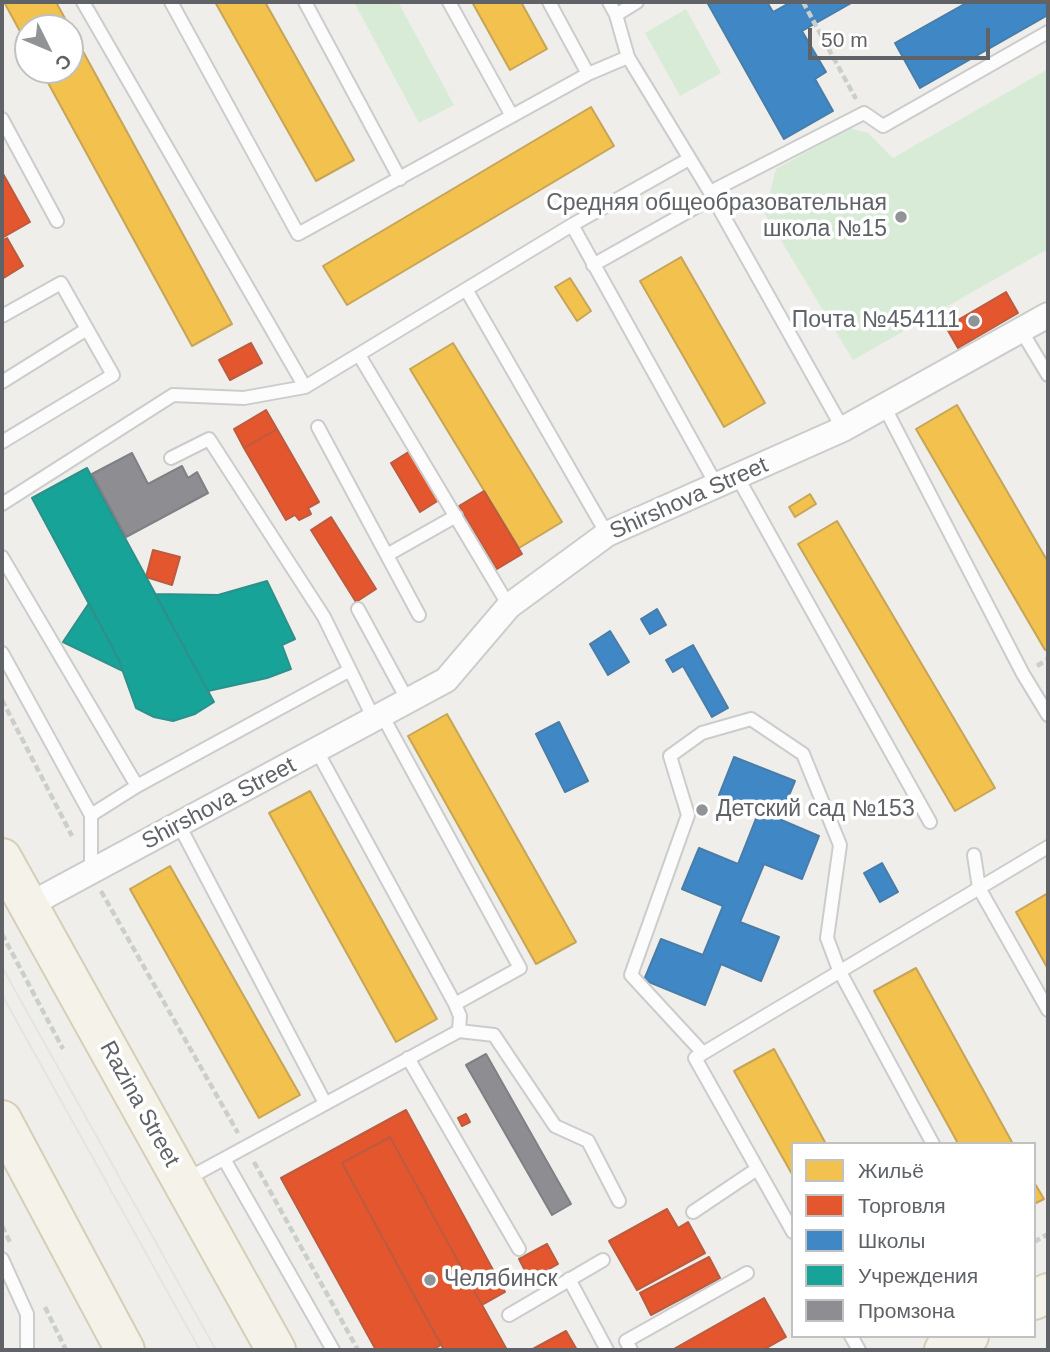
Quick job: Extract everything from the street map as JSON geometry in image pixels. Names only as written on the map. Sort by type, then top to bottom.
[{"type":"main road","name":"Razina Street","points":[[2,840],[17,884],[276,1350]]},
{"type":"main road","points":[[2,1119],[125,1350]]},
{"type":"main road","points":[[944,1350],[965,1338]]},
{"type":"street","name":"Shirshova Street","points":[[17,884],[91,873],[446,680],[509,606],[607,534],[843,429],[1022,331],[1048,314]]},
{"type":"lane","points":[[83,2],[305,387]]},
{"type":"lane","points":[[171,2],[298,234],[588,74],[628,57]]},
{"type":"lane","points":[[304,2],[400,179]]},
{"type":"lane","points":[[449,2],[512,117]]},
{"type":"lane","points":[[549,2],[588,74]]},
{"type":"lane","points":[[608,2],[616,15],[628,57],[711,195],[843,429]]},
{"type":"lane","points":[[616,15],[637,2]]},
{"type":"lane","points":[[593,265],[711,195],[864,113],[883,125],[1048,32]]},
{"type":"lane","points":[[2,119],[57,221]]},
{"type":"lane","points":[[2,504],[173,395],[244,398],[305,387],[572,225],[690,159]]},
{"type":"lane","points":[[572,225],[593,265],[727,482],[930,822]]},
{"type":"lane","points":[[2,316],[61,283],[113,375],[2,442]]},
{"type":"lane","points":[[467,291],[607,534]]},
{"type":"lane","points":[[2,382],[87,329]]},
{"type":"lane","points":[[1022,331],[1048,375]]},
{"type":"lane","points":[[359,355],[509,606]]},
{"type":"lane","points":[[884,406],[1023,674],[1048,715]]},
{"type":"lane","points":[[318,427],[419,615]]},
{"type":"lane","points":[[171,458],[209,439],[324,617],[350,670],[520,968],[455,1004]]},
{"type":"lane","points":[[387,555],[456,516]]},
{"type":"lane","points":[[2,557],[137,786]]},
{"type":"lane","points":[[358,608],[408,701]]},
{"type":"lane","points":[[2,653],[91,815],[91,873]]},
{"type":"lane","points":[[91,815],[137,786],[350,670]]},
{"type":"lane","points":[[703,1053],[631,975],[688,815],[670,756],[702,733],[751,719],[803,754],[840,845],[827,938],[839,970],[932,1142]]},
{"type":"lane","points":[[317,751],[455,1004],[460,1016],[459,1031]]},
{"type":"lane","points":[[179,825],[325,1103]]},
{"type":"lane","points":[[791,1228],[695,1058],[1048,847]]},
{"type":"lane","points":[[974,855],[979,888],[1048,1010]]},
{"type":"lane","points":[[182,1181],[459,1031],[494,1035],[555,1126],[588,1141],[620,1201]]},
{"type":"lane","points":[[408,1058],[519,1249]]},
{"type":"lane","points":[[224,1158],[333,1350]]},
{"type":"lane","points":[[693,1212],[757,1169]]},
{"type":"lane","points":[[2,1259],[27,1314],[27,1350]]},
{"type":"lane","points":[[509,1315],[603,1260]]},
{"type":"lane","points":[[631,1350],[626,1341],[747,1273]]},
{"type":"lane","points":[[569,1279],[607,1350]]},
{"type":"path","points":[[803,2],[864,113]]},
{"type":"path","points":[[2,700],[91,873],[358,1350]]},
{"type":"path","points":[[2,934],[63,1049]]},
{"type":"green space","points":[[354,2],[398,2],[454,105],[419,123]]},
{"type":"green space","points":[[686,9],[721,73],[680,96],[645,33]]},
{"type":"green space","points":[[1048,69],[1048,249],[853,360],[765,214],[776,169],[850,128],[868,133],[893,158]]},
{"type":"building: Жильё","points":[[4,2],[56,2],[63,14],[14,14],[14,20]]},
{"type":"building: Жильё","points":[[215,2],[265,2],[354,160],[316,181]]},
{"type":"building: Жильё","points":[[472,2],[521,2],[547,49],[510,70]]},
{"type":"building: Жильё","points":[[84,53],[232,324],[192,346],[49,84],[84,84]]},
{"type":"building: Жильё","points":[[591,107],[614,146],[347,305],[323,266]]},
{"type":"building: Жильё","points":[[681,257],[765,403],[724,427],[640,281]]},
{"type":"building: Жильё","points":[[570,278],[591,311],[577,321],[555,287]]},
{"type":"building: Жильё","points":[[453,343],[562,522],[519,548],[410,369]]},
{"type":"building: Жильё","points":[[957,405],[1048,562],[1048,648],[1045,650],[916,429]]},
{"type":"building: Жильё","points":[[810,494],[816,504],[795,517],[789,507]]},
{"type":"building: Жильё","points":[[837,521],[995,788],[955,811],[798,544]]},
{"type":"building: Жильё","points":[[447,714],[576,942],[536,964],[408,736]]},
{"type":"building: Жильё","points":[[310,791],[437,1019],[396,1042],[269,813]]},
{"type":"building: Жильё","points":[[170,866],[300,1095],[259,1118],[130,889]]},
{"type":"building: Жильё","points":[[1048,893],[1048,969],[1016,912]]},
{"type":"building: Жильё","points":[[916,968],[1012,1142],[957,1142],[874,991]]},
{"type":"building: Жильё","points":[[774,1049],[825,1142],[791,1142],[791,1172],[734,1071]]},
{"type":"building: Жильё","points":[[1036,1185],[1044,1199],[1036,1203]]},
{"type":"building: Торговля","points":[[2,172],[30,222],[2,238]]},
{"type":"building: Торговля","points":[[7,238],[23,266],[2,279],[2,241]]},
{"type":"building: Торговля","points":[[1006,292],[1018,313],[958,348],[946,327]]},
{"type":"building: Торговля","points":[[251,343],[262,363],[230,380],[219,360]]},
{"type":"building: Торговля","points":[[266,410],[277,429],[244,448],[234,429]]},
{"type":"building: Торговля","points":[[277,429],[319,502],[308,508],[311,514],[299,520],[295,515],[286,520],[244,448]]},
{"type":"building: Торговля","points":[[410,451],[439,500],[420,512],[391,463]]},
{"type":"building: Торговля","points":[[484,491],[522,554],[497,569],[459,506]]},
{"type":"building: Торговля","points":[[331,517],[376,589],[356,602],[311,530]]},
{"type":"building: Торговля","points":[[153,550],[180,557],[172,585],[146,577]]},
{"type":"building: Торговля","points":[[406,1110],[505,1292],[482,1305],[390,1137],[342,1163],[441,1345],[432,1350],[376,1350],[281,1178]]},
{"type":"building: Торговля","points":[[466,1114],[470,1122],[462,1126],[458,1118]]},
{"type":"building: Торговля","points":[[390,1137],[507,1350],[444,1350],[342,1163]]},
{"type":"building: Торговля","points":[[667,1209],[678,1228],[688,1222],[705,1253],[637,1290],[609,1241]]},
{"type":"building: Торговля","points":[[547,1244],[558,1264],[530,1280],[519,1259]]},
{"type":"building: Торговля","points":[[709,1257],[720,1278],[651,1315],[640,1293]]},
{"type":"building: Торговля","points":[[764,1298],[786,1337],[763,1350],[672,1350]]},
{"type":"building: Торговля","points":[[566,1331],[577,1350],[531,1350]]},
{"type":"building: Школы","points":[[707,2],[767,2],[773,12],[791,2],[853,2],[802,31],[826,72],[815,79],[833,111],[784,139]]},
{"type":"building: Школы","points":[[968,2],[1048,2],[1048,15],[920,88],[895,43]]},
{"type":"building: Школы","points":[[657,609],[666,625],[650,634],[641,619]]},
{"type":"building: Школы","points":[[610,631],[629,662],[608,675],[590,644]]},
{"type":"building: Школы","points":[[693,645],[728,708],[712,717],[683,666],[673,672],[666,660]]},
{"type":"building: Школы","points":[[559,722],[588,781],[565,792],[536,734]]},
{"type":"building: Школы","points":[[734,757],[795,781],[779,819],[819,836],[802,879],[764,864],[740,922],[779,937],[761,981],[721,964],[705,1005],[644,980],[661,939],[703,955],[723,906],[682,889],[699,848],[738,864],[759,811],[719,795]]},
{"type":"building: Школы","points":[[882,863],[898,892],[880,902],[864,873]]},
{"type":"building: Учреждения","points":[[87,468],[214,702],[195,714],[173,721],[154,717],[136,708],[118,658],[32,498]]},
{"type":"building: Учреждения","points":[[267,581],[295,639],[282,645],[291,669],[267,678],[208,691],[155,594],[218,595]]},
{"type":"building: Учреждения","points":[[89,603],[118,658],[123,671],[63,642]]},
{"type":"building: Промзона","points":[[132,453],[148,484],[182,466],[188,478],[197,472],[208,493],[126,537],[92,474]]},
{"type":"building: Промзона","points":[[486,1054],[571,1204],[552,1215],[466,1065]]},
{"type":"tram line","points":[[2,967],[216,1350]]},
{"type":"tram line","points":[[2,995],[200,1350]]},
{"type":"place","name":"Средняя общеобразовательная школа №15","points":[[901,217]]},
{"type":"place","name":"Почта №454111","points":[[974,321]]},
{"type":"place","name":"Детский сад №153","points":[[702,810]]},
{"type":"place","name":"Челябинск","points":[[430,1280]]}]
